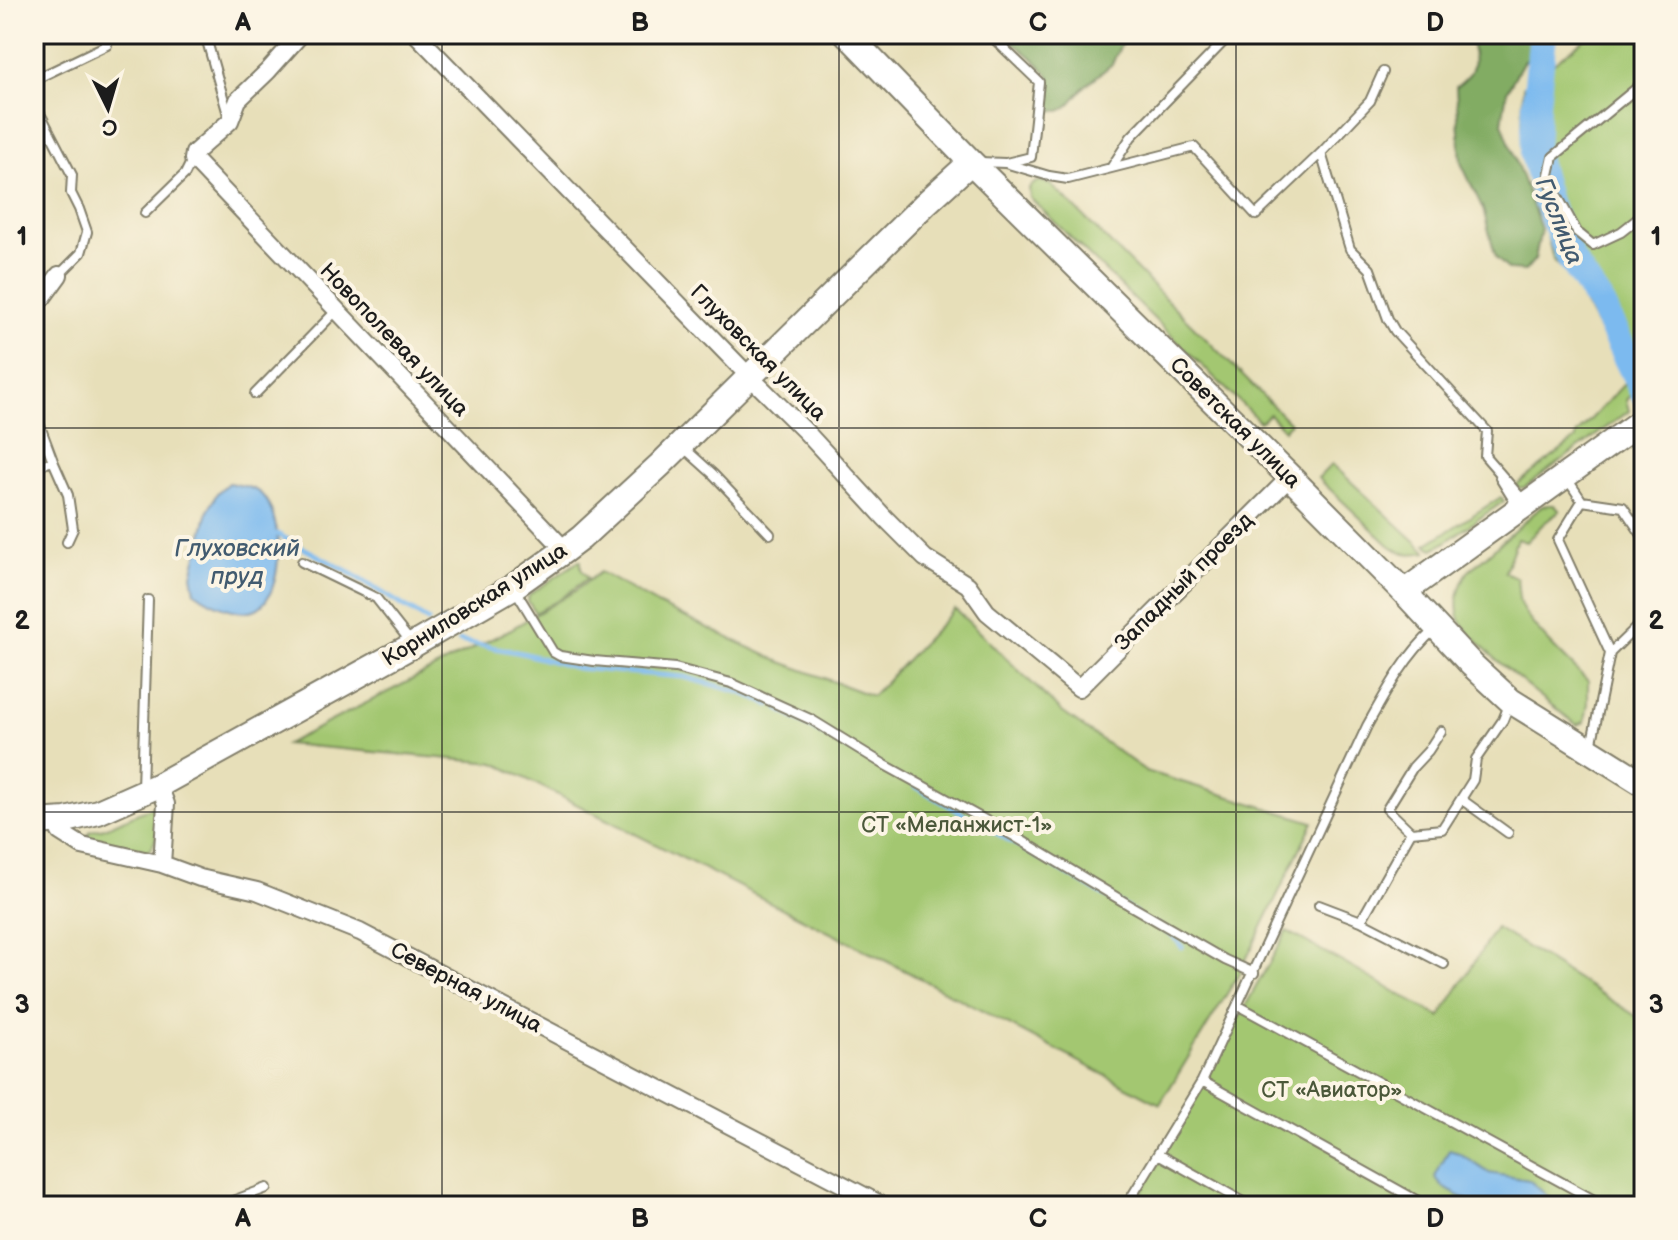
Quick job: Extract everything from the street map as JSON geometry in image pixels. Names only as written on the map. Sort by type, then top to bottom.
[{"type":"street","points":[[193,159],[194,153],[230,121],[238,100],[301,34]]},
{"type":"street","name":"Глуховская улица","points":[[416,34],[807,433],[925,558],[968,585],[987,612],[1079,688]]},
{"type":"street","name":"Советская улица","points":[[847,34],[971,162],[1404,592],[1472,665],[1511,701],[1644,784]]},
{"type":"street","name":"Новополевая улица","points":[[193,159],[565,550]]},
{"type":"street","name":"Корниловская улица","points":[[44,822],[98,812],[150,789],[413,645],[513,587],[565,550],[681,446],[971,162]]},
{"type":"street","points":[[39,301],[59,275]]},
{"type":"street","points":[[1404,592],[1639,423]]},
{"type":"street","name":"Западный проезд","points":[[1079,688],[1290,477]]},
{"type":"street","points":[[150,789],[166,804],[162,864]]},
{"type":"street","name":"Северная улица","points":[[44,822],[82,846],[162,864],[200,878],[257,891],[360,932],[884,1206]]},
{"type":"lane","points":[[34,80],[107,45],[102,34]]},
{"type":"lane","points":[[205,34],[230,121]]},
{"type":"lane","points":[[971,162],[1005,163],[1031,157],[1039,82],[989,34]]},
{"type":"lane","points":[[1111,168],[1131,137],[1231,34]]},
{"type":"lane","points":[[1005,163],[1068,179],[1194,147],[1256,215],[1370,101],[1383,72]]},
{"type":"lane","points":[[1644,82],[1553,157],[1548,179],[1577,232],[1593,245],[1621,232],[1644,214]]},
{"type":"lane","points":[[34,102],[72,175],[71,193],[87,232],[81,253],[59,275]]},
{"type":"lane","points":[[1321,153],[1350,249],[1370,269],[1388,319],[1395,331],[1487,431],[1485,456],[1523,506]]},
{"type":"lane","points":[[145,213],[185,174],[193,159]]},
{"type":"lane","points":[[34,272],[38,277],[39,301]]},
{"type":"lane","points":[[255,394],[336,311]]},
{"type":"lane","points":[[34,410],[68,495],[73,529],[67,542]]},
{"type":"lane","points":[[681,446],[713,474],[770,534]]},
{"type":"lane","points":[[34,467],[53,461]]},
{"type":"lane","points":[[1565,476],[1582,501],[1623,507],[1644,538]]},
{"type":"lane","points":[[1582,501],[1558,540],[1610,653]]},
{"type":"lane","points":[[302,562],[376,598],[413,645]]},
{"type":"lane","points":[[513,587],[553,652],[560,656],[675,668],[731,683],[812,720],[1225,960],[1254,973]]},
{"type":"lane","points":[[148,600],[150,789]]},
{"type":"lane","points":[[1590,751],[1610,653],[1644,620]]},
{"type":"lane","points":[[1126,1206],[1202,1081],[1367,726],[1387,689],[1419,643],[1436,628]]},
{"type":"lane","points":[[1441,731],[1413,767],[1387,809],[1411,832],[1442,829],[1473,780],[1476,759],[1503,720],[1511,701]]},
{"type":"lane","points":[[1461,799],[1508,833]]},
{"type":"lane","points":[[1361,921],[1411,832]]},
{"type":"lane","points":[[1319,905],[1361,921],[1444,964]]},
{"type":"lane","points":[[1239,1006],[1605,1206]]},
{"type":"lane","points":[[1202,1081],[1427,1206]]},
{"type":"lane","points":[[1158,1154],[1251,1206]]},
{"type":"lane","points":[[219,1206],[267,1188]]},
{"type":"green space","points":[[1003,34],[1126,34],[1112,64],[1060,111],[1052,110],[1049,102],[1050,77]]},
{"type":"green space","points":[[1470,34],[1561,34],[1523,62],[1507,91],[1502,123],[1541,229],[1535,259],[1525,271],[1509,270],[1496,258],[1483,209],[1461,163],[1456,87],[1469,75],[1474,64]]},
{"type":"green space","points":[[1591,34],[1644,34],[1644,388],[1634,395],[1572,280],[1553,259],[1522,140],[1523,87]]},
{"type":"green space","points":[[1041,181],[1051,185],[1066,199],[1290,423],[1284,430],[1269,414],[1260,422],[1030,198],[1029,188]]},
{"type":"green space","points":[[1625,383],[1631,395],[1626,400],[1629,411],[1525,487],[1516,485],[1576,439],[1576,435]]},
{"type":"green space","points":[[1332,464],[1427,552],[1406,553],[1388,544],[1318,478]]},
{"type":"green space","points":[[1501,497],[1504,501],[1443,544],[1433,549],[1426,545]]},
{"type":"green space","points":[[1554,505],[1560,511],[1526,542],[1517,539],[1505,572],[1517,578],[1520,603],[1531,621],[1588,681],[1585,722],[1577,725],[1491,655],[1466,630],[1457,608],[1458,595],[1468,572],[1542,506]]},
{"type":"green space","points":[[579,561],[588,578],[535,613],[528,601],[529,595]]},
{"type":"green space","name":"СТ «Меланжист-1»","points":[[600,572],[659,605],[776,660],[872,696],[955,609],[1062,712],[1146,771],[1313,822],[1240,972],[1160,1104],[902,969],[495,763],[286,744],[511,629],[575,591]]},
{"type":"green space","points":[[152,807],[157,808],[157,834],[152,846],[143,854],[99,845],[87,836],[91,831]]},
{"type":"green space","name":"СТ «Авиатор»","points":[[1496,928],[1644,1021],[1644,1206],[1134,1206],[1287,931],[1440,1017]]},
{"type":"water","name":"Глуховский пруд","points":[[228,483],[251,488],[262,495],[269,505],[277,534],[277,567],[269,595],[262,605],[247,611],[228,609],[201,596],[195,592],[192,575],[208,511],[217,493]]},
{"type":"water","points":[[1449,1150],[1489,1173],[1529,1180],[1559,1206],[1478,1206],[1444,1188],[1435,1177]]},
{"type":"waterway","name":"Гуслица","points":[[1543,34],[1534,154],[1547,202],[1571,260],[1600,303],[1644,393]]},
{"type":"waterway","points":[[277,534],[345,570],[428,621]]},
{"type":"waterway","points":[[459,641],[577,668],[684,677],[740,692],[770,705]]},
{"type":"waterway","points":[[779,709],[878,765]]},
{"type":"waterway","points":[[915,786],[1135,913]]},
{"type":"waterway","points":[[1154,924],[1173,936],[1182,947]]}]
